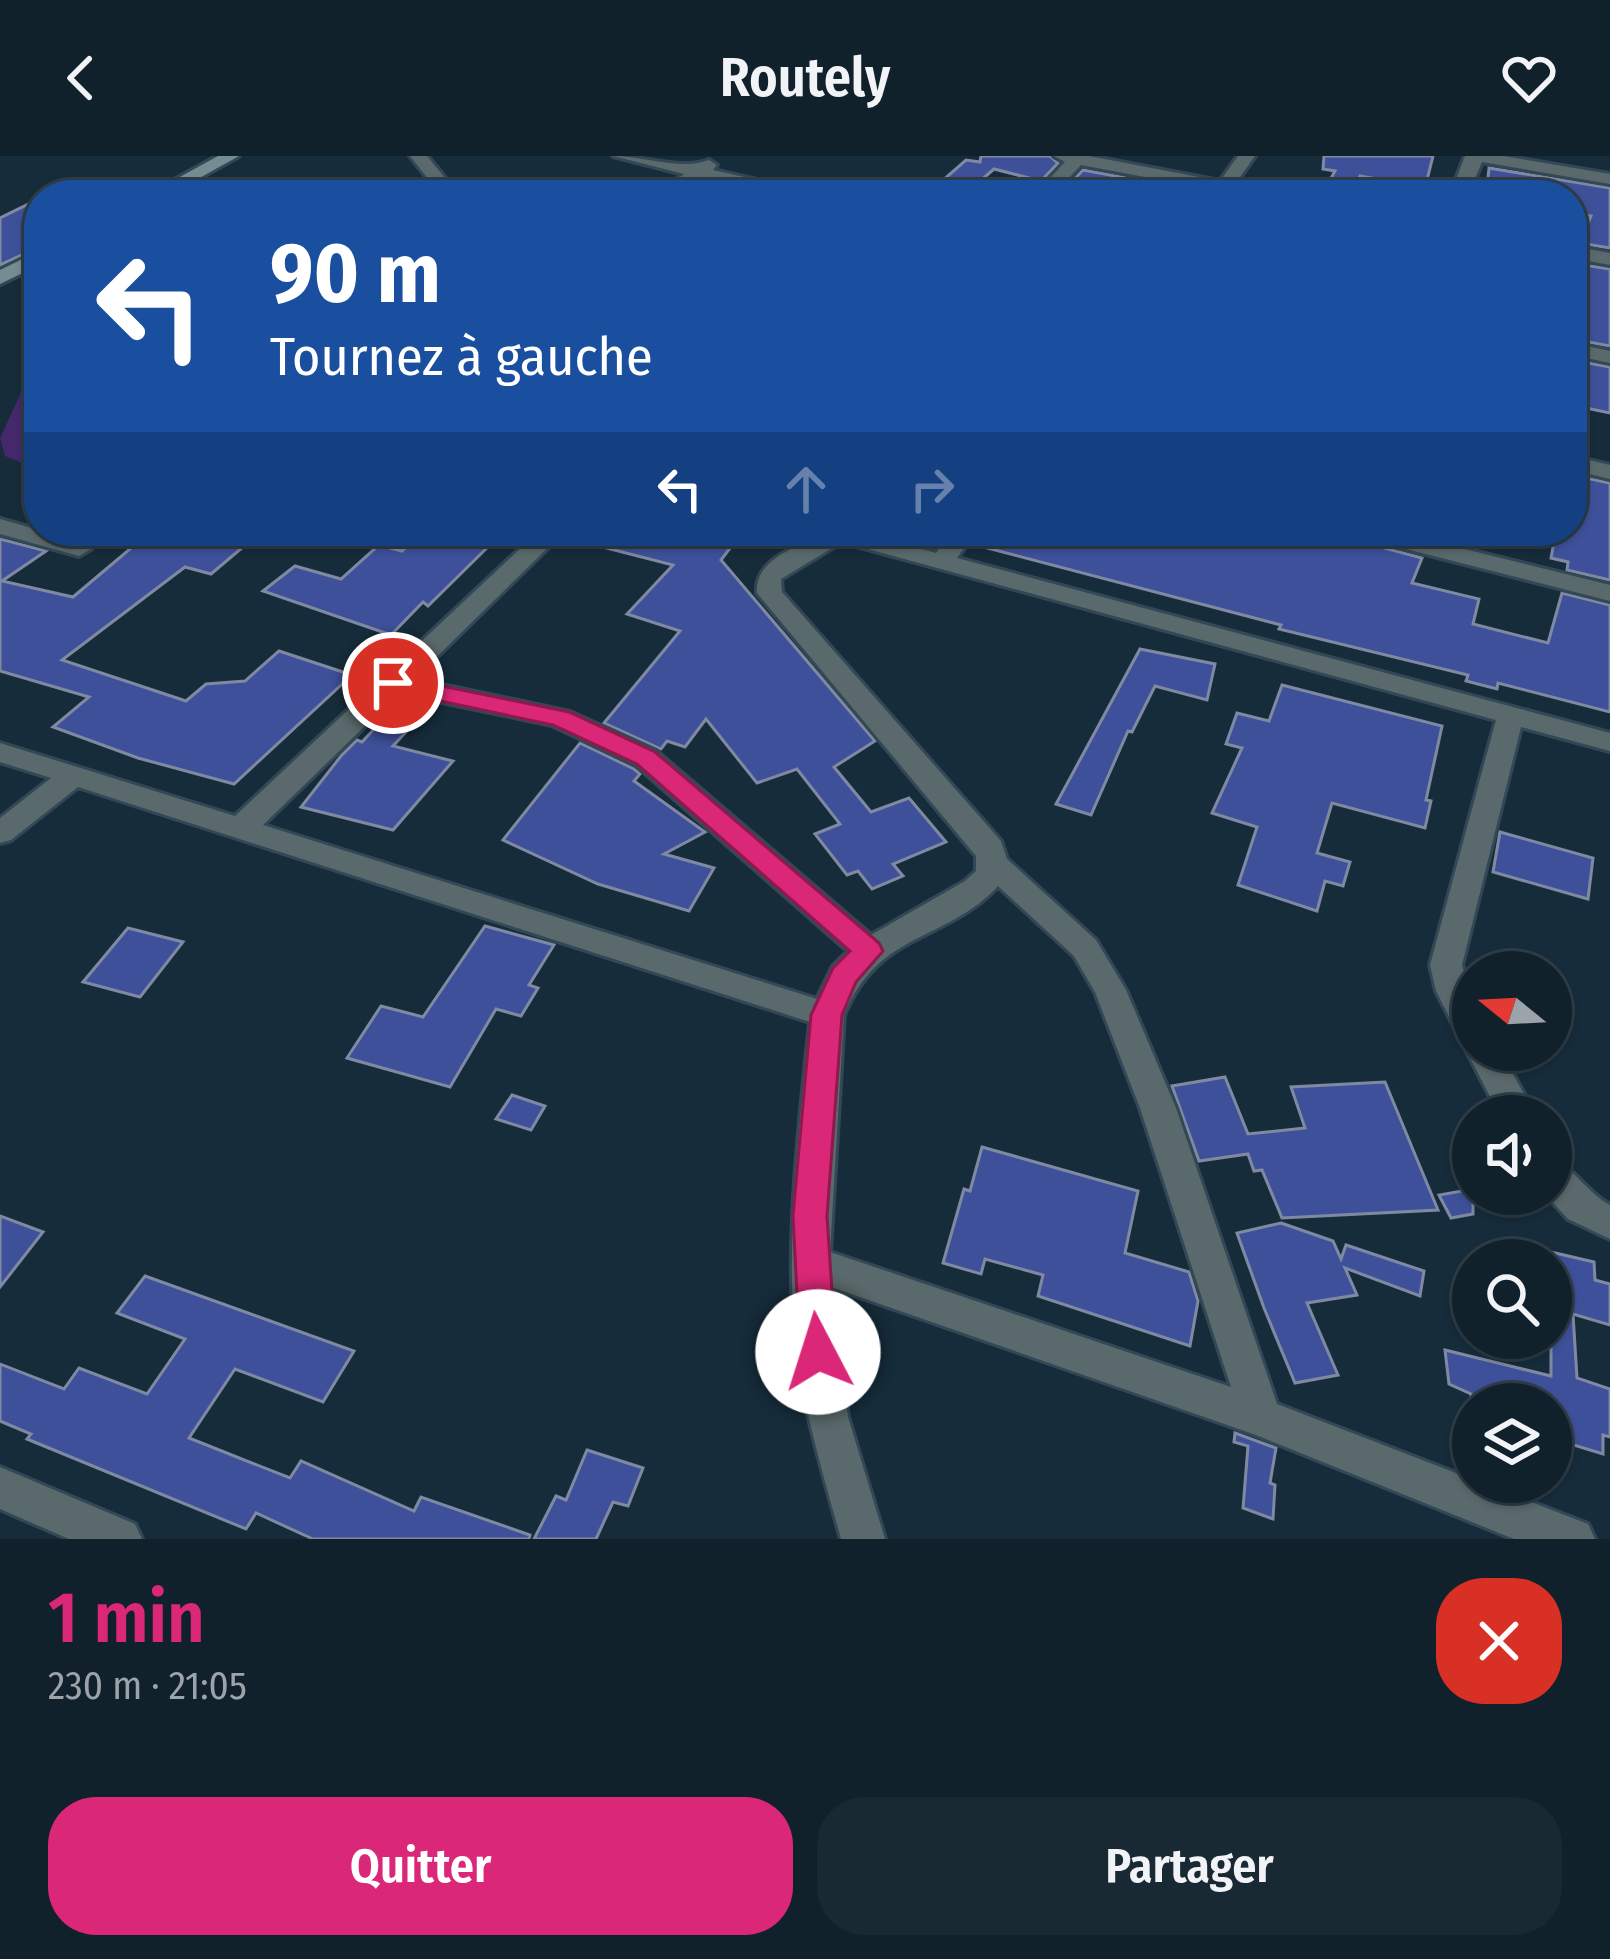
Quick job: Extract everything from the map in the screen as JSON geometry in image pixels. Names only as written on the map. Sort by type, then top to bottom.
[{"type":"street","points":[[184,180],[230,156]]},
{"type":"street","points":[[418,156],[438,180]]},
{"type":"street","points":[[621,156],[739,180]]},
{"type":"street","points":[[687,180],[722,156]]},
{"type":"street","points":[[1228,180],[1247,156]]},
{"type":"street","points":[[1475,156],[1610,179]]},
{"type":"street","points":[[1070,158],[1186,180]]},
{"type":"street","points":[[69,546],[79,549]]},
{"type":"street","points":[[240,829],[537,546]]},
{"type":"street","points":[[812,546],[776,568],[769,579],[770,592],[990,849],[994,865],[1084,948],[1110,990],[1158,1108],[1261,1417]]},
{"type":"street","points":[[886,546],[1610,742]]},
{"type":"street","points":[[943,560],[953,546]]},
{"type":"street","points":[[1423,546],[1610,593]]},
{"type":"street","points":[[393,683],[560,718],[646,758],[869,951]]},
{"type":"street","points":[[1452,992],[1446,965],[1511,714]]},
{"type":"street","points":[[0,752],[826,1015]]},
{"type":"street","points":[[0,833],[73,776]]},
{"type":"street","points":[[863,1539],[828,1417],[813,1319],[814,1123],[826,1015],[844,976],[869,951],[976,889],[989,879],[994,865]]},
{"type":"street","points":[[1572,1198],[1610,1223]]},
{"type":"street","points":[[812,1263],[1261,1417],[1419,1483],[1574,1539]]},
{"type":"street","points":[[0,1488],[119,1539]]},
{"type":"shaded area","points":[[24,364],[24,464],[5,456],[0,438],[20,395]]},
{"type":"building","points":[[981,156],[1050,156],[1058,163],[1042,180],[994,169],[981,180],[943,180],[966,160],[980,162]]},
{"type":"building","points":[[1324,156],[1433,156],[1427,180],[1360,176],[1358,180],[1330,180],[1335,171],[1323,169]]},
{"type":"building","points":[[1489,168],[1562,180],[1488,180]]},
{"type":"building","points":[[1083,170],[1137,180],[1074,180]]},
{"type":"building","points":[[1587,184],[1610,188],[1610,248],[1587,244],[1591,216],[1587,215]]},
{"type":"building","points":[[24,206],[24,254],[0,265],[0,218]]},
{"type":"building","points":[[1587,265],[1610,269],[1610,346],[1587,342]]},
{"type":"building","points":[[1587,363],[1610,367],[1610,413],[1587,408]]},
{"type":"building","points":[[1587,478],[1610,483],[1610,580],[1567,570],[1568,562],[1551,558],[1553,546],[1587,546]]},
{"type":"building","points":[[0,539],[46,551],[2,581],[73,597],[133,546],[244,546],[211,574],[185,567],[62,660],[186,701],[206,684],[245,681],[279,651],[352,675],[234,784],[138,758],[53,727],[89,697],[0,671]]},
{"type":"building","points":[[378,546],[402,551],[407,546],[489,546],[391,635],[263,591],[295,566],[341,579]]},
{"type":"building","points":[[599,546],[732,546],[721,560],[875,741],[834,767],[871,812],[909,798],[946,842],[893,864],[903,876],[872,889],[858,871],[847,875],[815,834],[840,824],[797,769],[757,783],[706,719],[685,747],[667,741],[661,749],[604,723],[680,631],[627,614],[673,565]]},
{"type":"building","points":[[980,546],[1377,546],[1422,558],[1412,583],[1479,599],[1473,624],[1548,643],[1562,593],[1610,605],[1610,712],[1498,683],[1497,689],[1466,681],[1468,675],[1279,629],[1281,625]]},
{"type":"building","points":[[1140,649],[1215,664],[1207,700],[1155,686],[1132,732],[1128,731],[1091,815],[1056,804]]},
{"type":"building","points":[[1282,685],[1442,726],[1426,800],[1431,801],[1425,828],[1332,803],[1317,853],[1350,862],[1343,886],[1325,881],[1317,911],[1238,885],[1257,827],[1212,813],[1242,748],[1226,744],[1237,713],[1269,721]]},
{"type":"building","points":[[403,698],[432,704],[393,746],[453,761],[393,830],[301,807],[341,756],[357,740],[362,742]]},
{"type":"building","points":[[580,743],[634,769],[640,774],[634,781],[705,832],[664,854],[714,868],[689,911],[598,884],[503,840]]},
{"type":"building","points":[[1500,832],[1593,858],[1588,899],[1493,872]]},
{"type":"building","points":[[485,926],[554,945],[529,985],[538,988],[521,1016],[496,1009],[450,1087],[347,1058],[381,1006],[423,1017]]},
{"type":"building","points":[[128,928],[183,942],[140,997],[83,982]]},
{"type":"building","points":[[1225,1077],[1248,1134],[1305,1128],[1291,1087],[1385,1082],[1438,1210],[1282,1218],[1262,1170],[1254,1171],[1248,1154],[1199,1161],[1172,1086]]},
{"type":"building","points":[[512,1095],[545,1106],[531,1130],[496,1119]]},
{"type":"building","points":[[982,1147],[1138,1191],[1125,1253],[1189,1272],[1198,1301],[1190,1346],[1038,1296],[1043,1275],[985,1259],[981,1274],[943,1263],[964,1189],[970,1191]]},
{"type":"building","points":[[1452,1193],[1452,1215],[1468,1215],[1451,1218],[1439,1195]]},
{"type":"building","points":[[0,1216],[43,1232],[0,1287]]},
{"type":"building","points":[[1281,1223],[1333,1241],[1341,1259],[1346,1245],[1424,1271],[1420,1296],[1345,1268],[1357,1295],[1307,1303],[1338,1375],[1295,1383],[1264,1308],[1237,1233]]},
{"type":"building","points":[[1572,1257],[1594,1262],[1595,1280],[1610,1284],[1610,1325],[1573,1314],[1577,1378],[1610,1389],[1610,1437],[1603,1435],[1603,1454],[1572,1445],[1572,1383],[1452,1385],[1445,1350],[1452,1352],[1452,1359],[1482,1359],[1551,1376],[1551,1359],[1572,1359]]},
{"type":"building","points":[[145,1276],[354,1351],[323,1402],[235,1369],[189,1438],[290,1478],[301,1461],[414,1511],[421,1497],[530,1535],[529,1539],[313,1539],[256,1513],[246,1529],[27,1439],[31,1434],[0,1421],[0,1364],[64,1389],[79,1368],[147,1394],[185,1339],[117,1313]]},
{"type":"building","points":[[1235,1433],[1276,1448],[1270,1483],[1275,1485],[1273,1519],[1243,1508],[1248,1446],[1234,1442]]},
{"type":"building","points":[[587,1450],[643,1468],[628,1506],[613,1502],[596,1539],[534,1539],[556,1496],[566,1500]]},
{"type":"route","points":[[393,683],[560,718],[646,758],[869,951],[844,976],[826,1015],[810,1216],[818,1352]]}]
